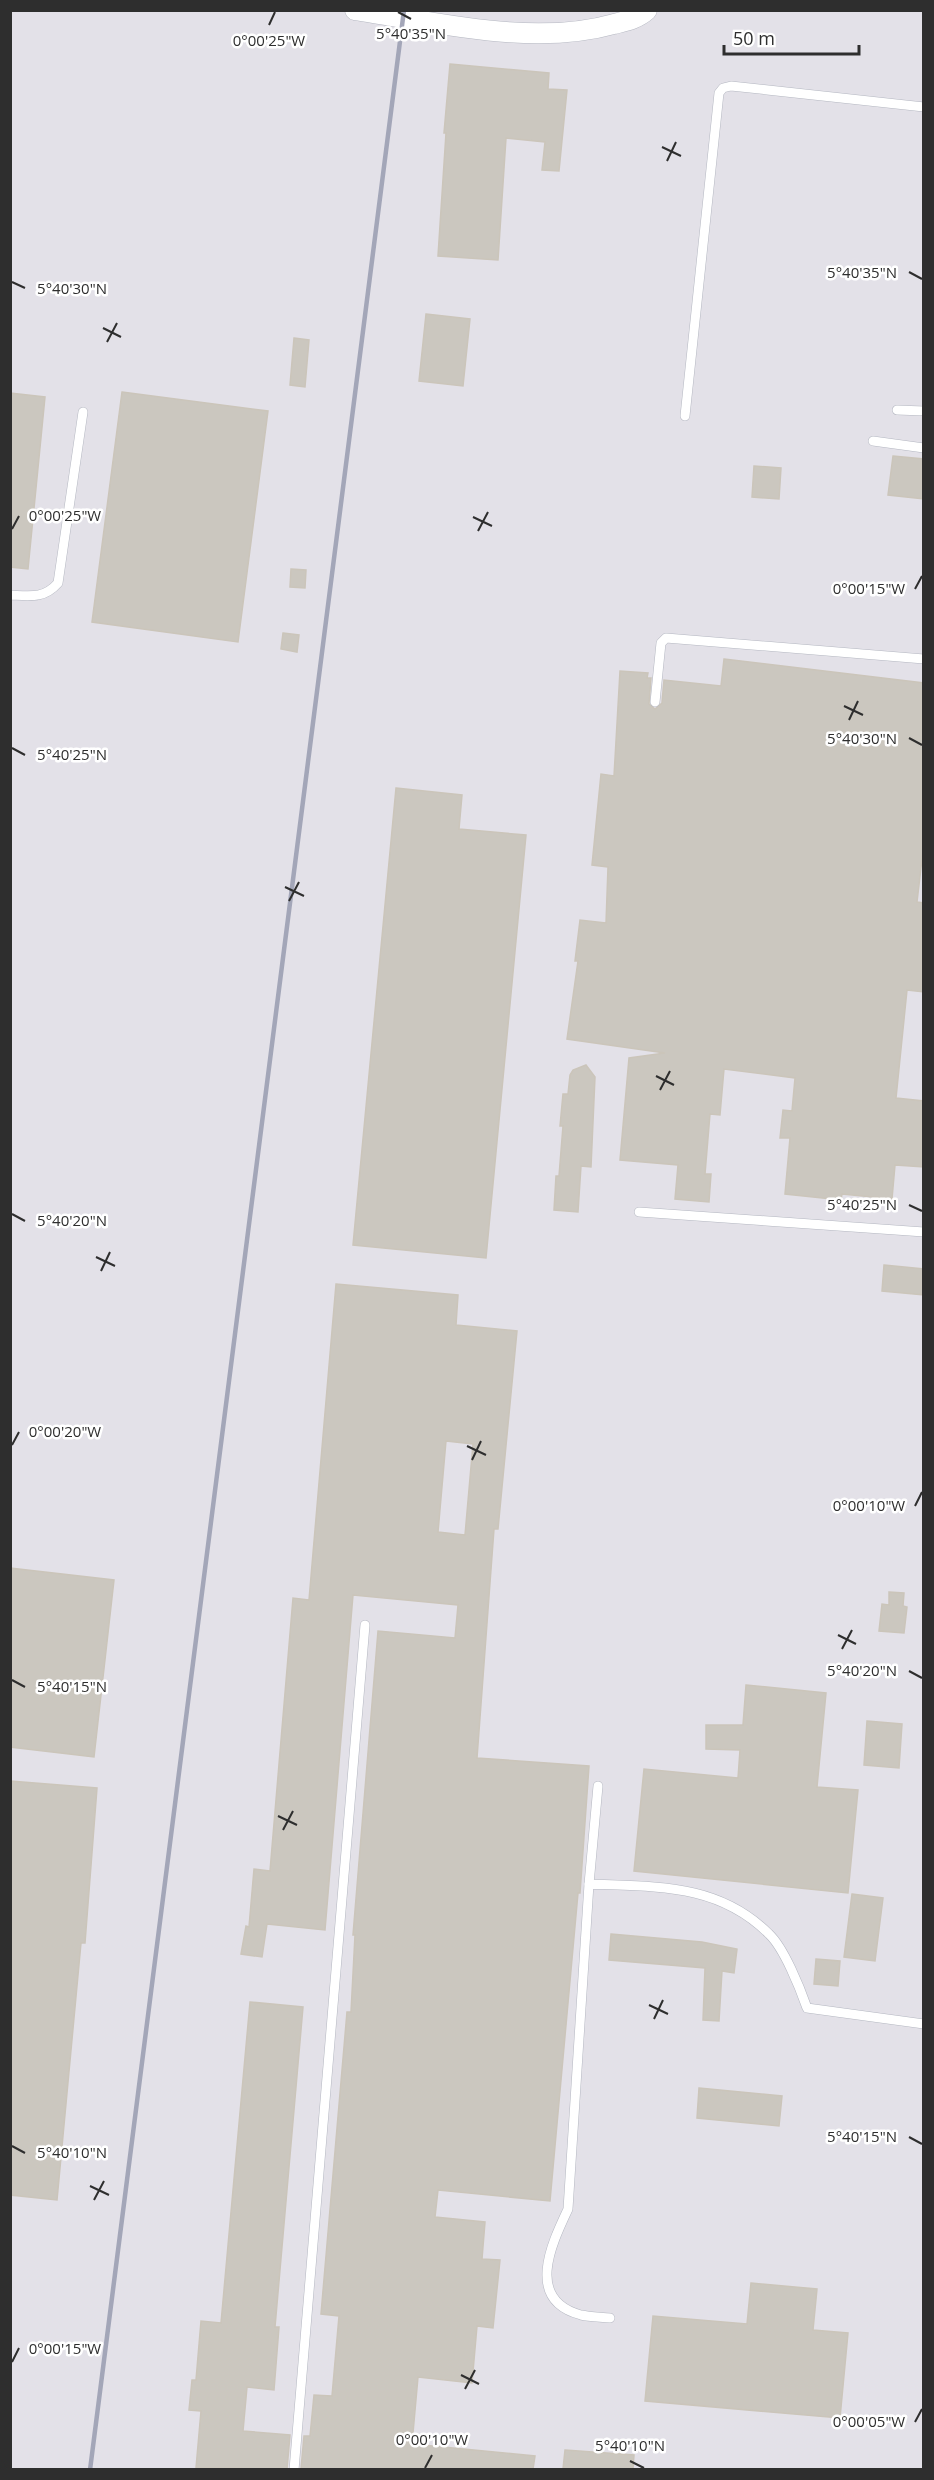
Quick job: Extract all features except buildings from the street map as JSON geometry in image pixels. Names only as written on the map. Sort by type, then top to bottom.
[{"type":"street","points":[[355,10],[492,30],[558,34],[599,28],[640,17],[647,10]]},
{"type":"lane","points":[[685,416],[719,93],[723,88],[731,86],[924,107]]},
{"type":"lane","points":[[897,410],[924,411]]},
{"type":"lane","points":[[10,596],[39,597],[50,592],[58,583],[83,412]]},
{"type":"lane","points":[[873,441],[924,448]]},
{"type":"lane","points":[[655,702],[661,643],[666,638],[924,659]]},
{"type":"lane","points":[[639,1212],[924,1232]]},
{"type":"lane","points":[[294,2469],[365,1625]]},
{"type":"lane","points":[[598,1786],[589,1884],[568,2209],[552,2244],[546,2271],[548,2290],[560,2305],[581,2315],[610,2318]]},
{"type":"lane","points":[[589,1884],[695,1892],[733,1906],[771,1935],[789,1967],[807,2008],[924,2024]]},
{"type":"shaded area","points":[[11,11],[923,11],[923,2469],[11,2469]]},
{"type":"railway","points":[[90,2470],[404,10]]}]
